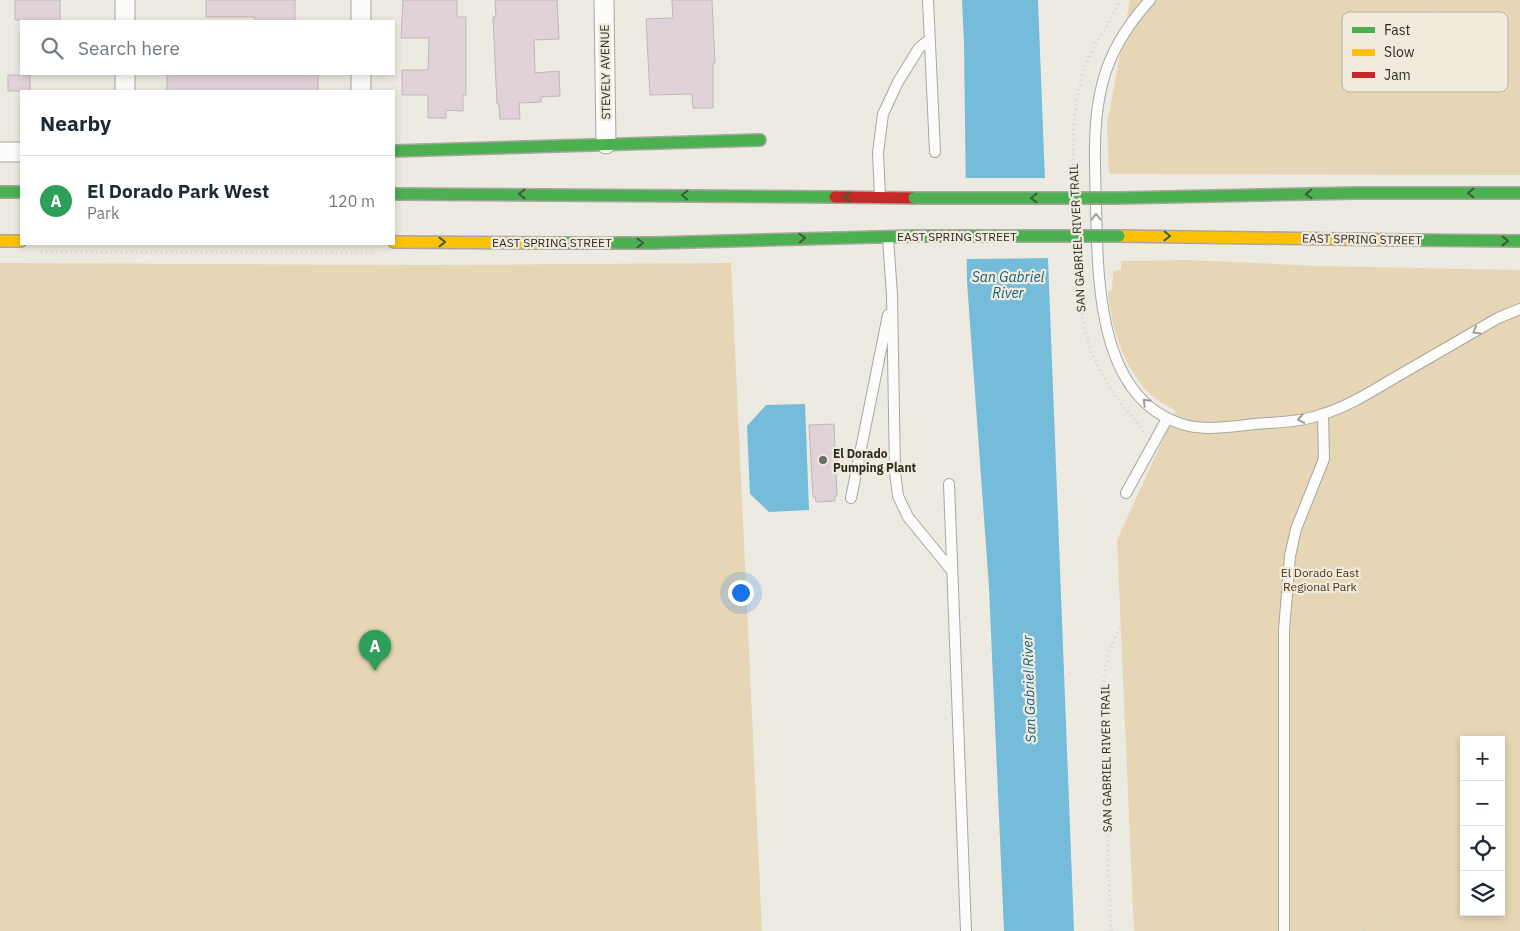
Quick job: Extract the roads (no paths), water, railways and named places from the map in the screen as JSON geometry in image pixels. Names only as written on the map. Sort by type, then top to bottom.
[{"type":"main road","points":[[395,151],[760,140]]},
{"type":"main road","points":[[0,192],[20,192]]},
{"type":"main road","points":[[395,194],[1117,198],[1357,193],[1520,193]]},
{"type":"main road","name":"EAST SPRING STREET","points":[[395,242],[653,243],[888,236],[1119,236],[1520,241]]},
{"type":"main road","points":[[0,241],[20,241]]},
{"type":"street","points":[[125,0],[125,20]]},
{"type":"street","points":[[361,0],[361,20]]},
{"type":"street","name":"STEVELY AVENUE","points":[[604,0],[606,144]]},
{"type":"street","points":[[124,90],[125,75]]},
{"type":"street","points":[[361,75],[361,90]]},
{"type":"street","points":[[0,152],[20,152]]},
{"type":"lane","points":[[928,0],[935,152]]},
{"type":"lane","points":[[1150,0],[1130,24],[1114,52],[1103,80],[1095,138],[1098,265],[1103,320],[1111,346],[1129,382],[1146,404],[1167,419],[1191,427],[1225,427],[1297,420],[1322,414],[1361,397],[1498,318],[1520,309]]},
{"type":"lane","points":[[880,197],[878,153],[883,114],[898,82],[919,48],[929,40]]},
{"type":"lane","points":[[888,236],[892,295],[895,472],[898,496],[908,517],[952,571]]},
{"type":"lane","points":[[851,498],[892,295]]},
{"type":"lane","points":[[1284,931],[1284,630],[1287,586],[1296,528],[1324,459],[1322,414]]},
{"type":"lane","points":[[1126,492],[1167,419]]},
{"type":"lane","points":[[949,484],[966,931]]},
{"type":"water","name":"San Gabriel River","points":[[962,0],[1038,0],[1074,931],[1004,931],[989,587],[967,282]]},
{"type":"water","points":[[805,404],[809,510],[769,512],[750,494],[747,426],[766,405]]},
{"type":"place","name":"El Dorado Pumping Plant","points":[[823,460]]},
{"type":"place","name":"El Dorado Park West","points":[[375,671]]},
{"type":"park label","name":"El Dorado East Regional Park","points":[[1320,579]]}]
